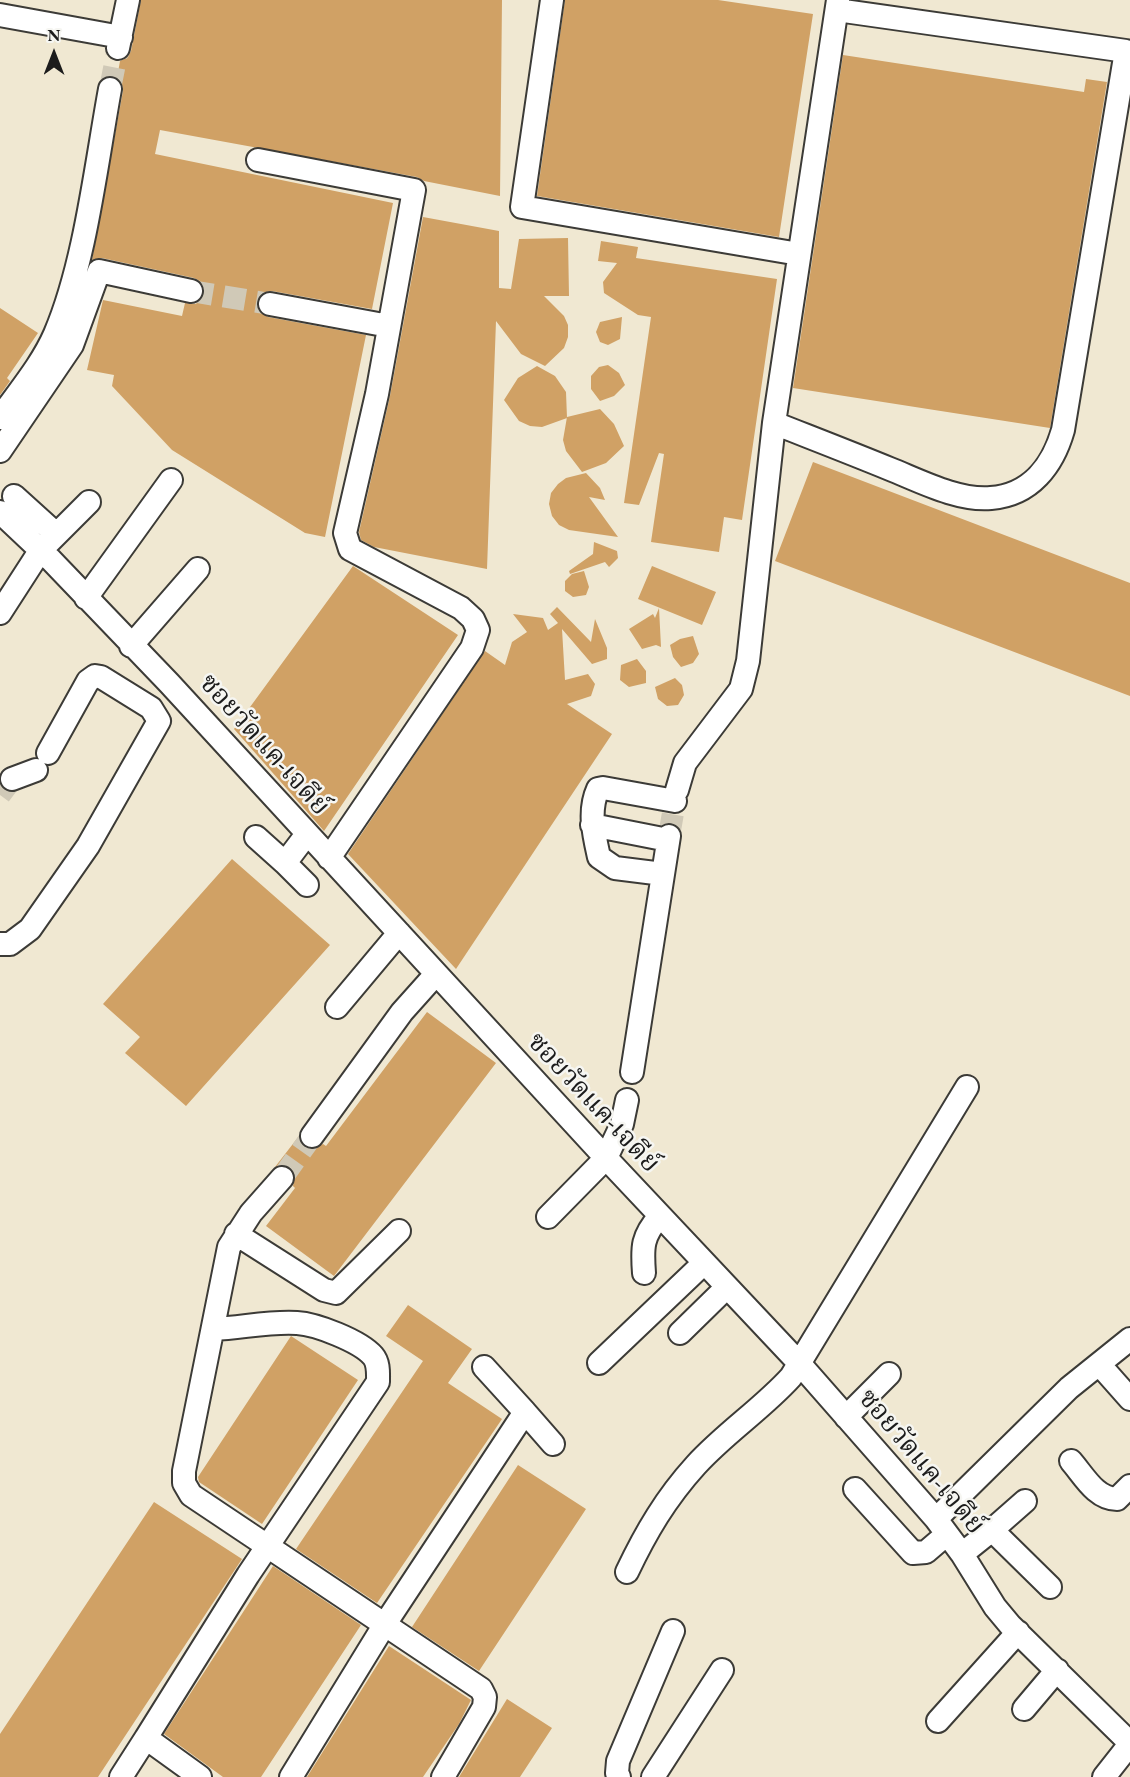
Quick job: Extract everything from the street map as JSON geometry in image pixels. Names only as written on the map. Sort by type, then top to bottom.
[{"type":"street","points":[[0,15],[119,42],[128,0]]},
{"type":"street","points":[[552,0],[522,207],[799,254]]},
{"type":"street","points":[[663,874],[606,864],[599,857],[592,825],[598,789],[676,796],[685,763],[741,689],[748,661],[774,423],[837,5],[1126,51],[1063,430],[1047,468],[1032,482],[1011,492],[992,498],[971,496],[930,485],[774,423]]},
{"type":"street","points":[[0,418],[40,361],[55,333],[76,267],[110,89]]},
{"type":"street","points":[[258,160],[414,190],[377,394],[345,533],[345,542],[350,549],[461,608],[473,620],[478,630],[472,648],[329,858]]},
{"type":"street","points":[[0,451],[72,345],[99,271],[191,291]]},
{"type":"street","points":[[270,304],[389,326]]},
{"type":"street","points":[[86,598],[171,480]]},
{"type":"street","points":[[0,613],[40,550],[89,502]]},
{"type":"street","points":[[7,518],[56,534]]},
{"type":"street","name":"ซอยวัดแค-เจดีย์","points":[[7,518],[169,683],[606,1158],[799,1363],[942,1526],[995,1607],[1130,1743]]},
{"type":"street","points":[[131,646],[198,569]]},
{"type":"street","points":[[0,944],[10,944],[30,930],[88,846],[158,727],[157,715],[151,708],[101,677],[95,676],[88,681],[42,761],[12,779]]},
{"type":"street","points":[[151,708],[169,683]]},
{"type":"street","points":[[592,825],[668,838],[632,1072]]},
{"type":"street","points":[[285,864],[306,834]]},
{"type":"street","points":[[256,837],[307,885]]},
{"type":"street","points":[[337,1007],[399,933]]},
{"type":"street","points":[[312,1136],[402,1012],[436,974]]},
{"type":"street","points":[[627,1572],[660,1509],[698,1463],[791,1377],[968,1086]]},
{"type":"street","points":[[548,1217],[606,1158],[622,1124],[627,1100]]},
{"type":"street","points":[[282,1178],[236,1234],[225,1267],[184,1471],[184,1483],[191,1495],[481,1689],[485,1697],[484,1707],[442,1777]]},
{"type":"street","points":[[644,1273],[644,1240],[647,1230],[660,1216]]},
{"type":"street","points":[[236,1234],[324,1290],[336,1293],[399,1231]]},
{"type":"street","points":[[599,1362],[704,1263]]},
{"type":"street","points":[[680,1333],[727,1287]]},
{"type":"street","points":[[121,1777],[268,1546],[378,1382],[378,1367],[373,1356],[357,1344],[298,1323],[214,1329]]},
{"type":"street","points":[[855,1490],[913,1552],[926,1552],[942,1526],[1069,1388],[1130,1339]]},
{"type":"street","points":[[1100,1364],[1130,1399]]},
{"type":"street","points":[[484,1367],[553,1444]]},
{"type":"street","points":[[846,1417],[889,1374]]},
{"type":"street","points":[[291,1777],[385,1624],[525,1412]]},
{"type":"street","points":[[1071,1461],[1095,1490],[1107,1498],[1117,1498],[1130,1486]]},
{"type":"street","points":[[962,1554],[1025,1501]]},
{"type":"street","points":[[992,1530],[1050,1587]]},
{"type":"street","points":[[619,1777],[618,1761],[673,1631]]},
{"type":"street","points":[[938,1721],[1018,1632]]},
{"type":"street","points":[[653,1777],[722,1670]]},
{"type":"street","points":[[1024,1709],[1057,1670]]},
{"type":"street","points":[[146,1738],[200,1777]]},
{"type":"street","points":[[1104,1777],[1130,1743]]},
{"type":"building","points":[[141,0],[502,0],[500,196],[424,181],[417,177],[160,130],[155,154],[393,203],[372,309],[272,291],[265,292],[257,301],[258,309],[268,317],[366,335],[325,537],[305,533],[172,450],[112,386],[114,375],[87,370],[103,300],[182,316],[185,303],[196,304],[204,293],[200,281],[194,278],[102,258],[92,260],[123,91],[122,84],[117,78],[120,61],[128,57],[131,51]]},
{"type":"building","points":[[565,0],[718,0],[813,14],[779,237],[537,196]]},
{"type":"building","points":[[843,55],[1084,92],[1086,79],[1107,82],[1050,428],[793,388]]},
{"type":"building","points":[[423,217],[499,231],[499,288],[511,289],[519,239],[568,238],[569,296],[544,296],[564,316],[568,325],[568,337],[564,348],[545,366],[521,354],[496,321],[487,569],[374,547],[361,540],[359,532],[390,396]]},
{"type":"building","points":[[601,241],[638,247],[636,258],[777,279],[742,520],[724,517],[719,552],[651,542],[664,454],[659,453],[639,505],[624,503],[651,317],[638,315],[604,293],[603,282],[617,263],[598,261]]},
{"type":"building","points":[[0,308],[38,333],[7,378],[10,381],[0,395]]},
{"type":"building","points":[[622,317],[620,339],[608,345],[600,342],[596,332],[600,322]]},
{"type":"building","points":[[608,365],[619,373],[625,385],[614,396],[600,401],[591,389],[591,376],[599,367]]},
{"type":"building","points":[[537,366],[555,376],[566,392],[567,418],[542,427],[530,426],[519,421],[504,400],[518,378]]},
{"type":"building","points":[[600,409],[614,424],[624,446],[606,463],[582,472],[566,451],[563,440],[567,417]]},
{"type":"building","points":[[813,462],[1130,583],[1130,696],[775,561]]},
{"type":"building","points":[[586,473],[600,488],[605,500],[589,497],[618,537],[569,530],[559,525],[552,516],[549,504],[551,493],[558,484],[566,478]]},
{"type":"building","points":[[594,542],[617,551],[618,558],[609,567],[605,562],[570,574],[569,571],[593,554]]},
{"type":"building","points":[[353,566],[458,635],[324,831],[234,729]]},
{"type":"building","points":[[652,566],[716,592],[702,625],[638,599]]},
{"type":"building","points":[[584,571],[589,587],[586,595],[573,597],[565,591],[565,581],[572,574]]},
{"type":"building","points":[[557,607],[591,642],[595,619],[607,648],[607,659],[592,664],[562,629],[565,680],[588,674],[595,684],[591,696],[567,704],[612,734],[456,969],[348,854],[485,651],[505,665],[512,642],[527,632],[513,614],[543,618],[548,630],[558,623],[550,614]]},
{"type":"building","points":[[659,608],[661,647],[656,645],[642,649],[629,629],[653,614],[655,618]]},
{"type":"building","points":[[693,636],[699,654],[693,663],[681,667],[673,657],[670,645],[680,639]]},
{"type":"building","points":[[637,659],[646,671],[646,683],[629,687],[620,680],[621,665]]},
{"type":"building","points":[[675,678],[682,685],[684,695],[678,705],[667,706],[658,699],[655,687]]},
{"type":"building","points":[[232,859],[330,945],[186,1106],[125,1053],[140,1037],[103,1004]]},
{"type":"building","points":[[427,1012],[496,1063],[334,1276],[266,1226],[295,1188],[293,1186],[295,1174],[291,1168],[284,1165],[275,1167],[299,1136],[305,1147],[311,1149],[323,1144],[326,1146]]},
{"type":"building","points":[[408,1305],[472,1349],[448,1383],[502,1419],[377,1603],[296,1549],[423,1361],[386,1336]]},
{"type":"building","points":[[291,1336],[358,1380],[262,1524],[199,1482],[198,1477]]},
{"type":"building","points":[[518,1465],[586,1509],[479,1671],[412,1627]]},
{"type":"building","points":[[154,1502],[242,1559],[98,1777],[0,1777],[0,1734]]},
{"type":"building","points":[[273,1566],[361,1625],[261,1777],[223,1777],[164,1734]]},
{"type":"building","points":[[389,1646],[471,1700],[459,1724],[423,1777],[307,1777]]},
{"type":"building","points":[[507,1699],[552,1728],[520,1777],[459,1777]]},
{"type":"tunnel","points":[[110,89],[118,48]]},
{"type":"tunnel","points":[[191,291],[270,304]]},
{"type":"tunnel","points":[[0,795],[12,779]]},
{"type":"tunnel","points":[[669,836],[677,790]]},
{"type":"tunnel","points":[[282,1178],[312,1136]]}]
